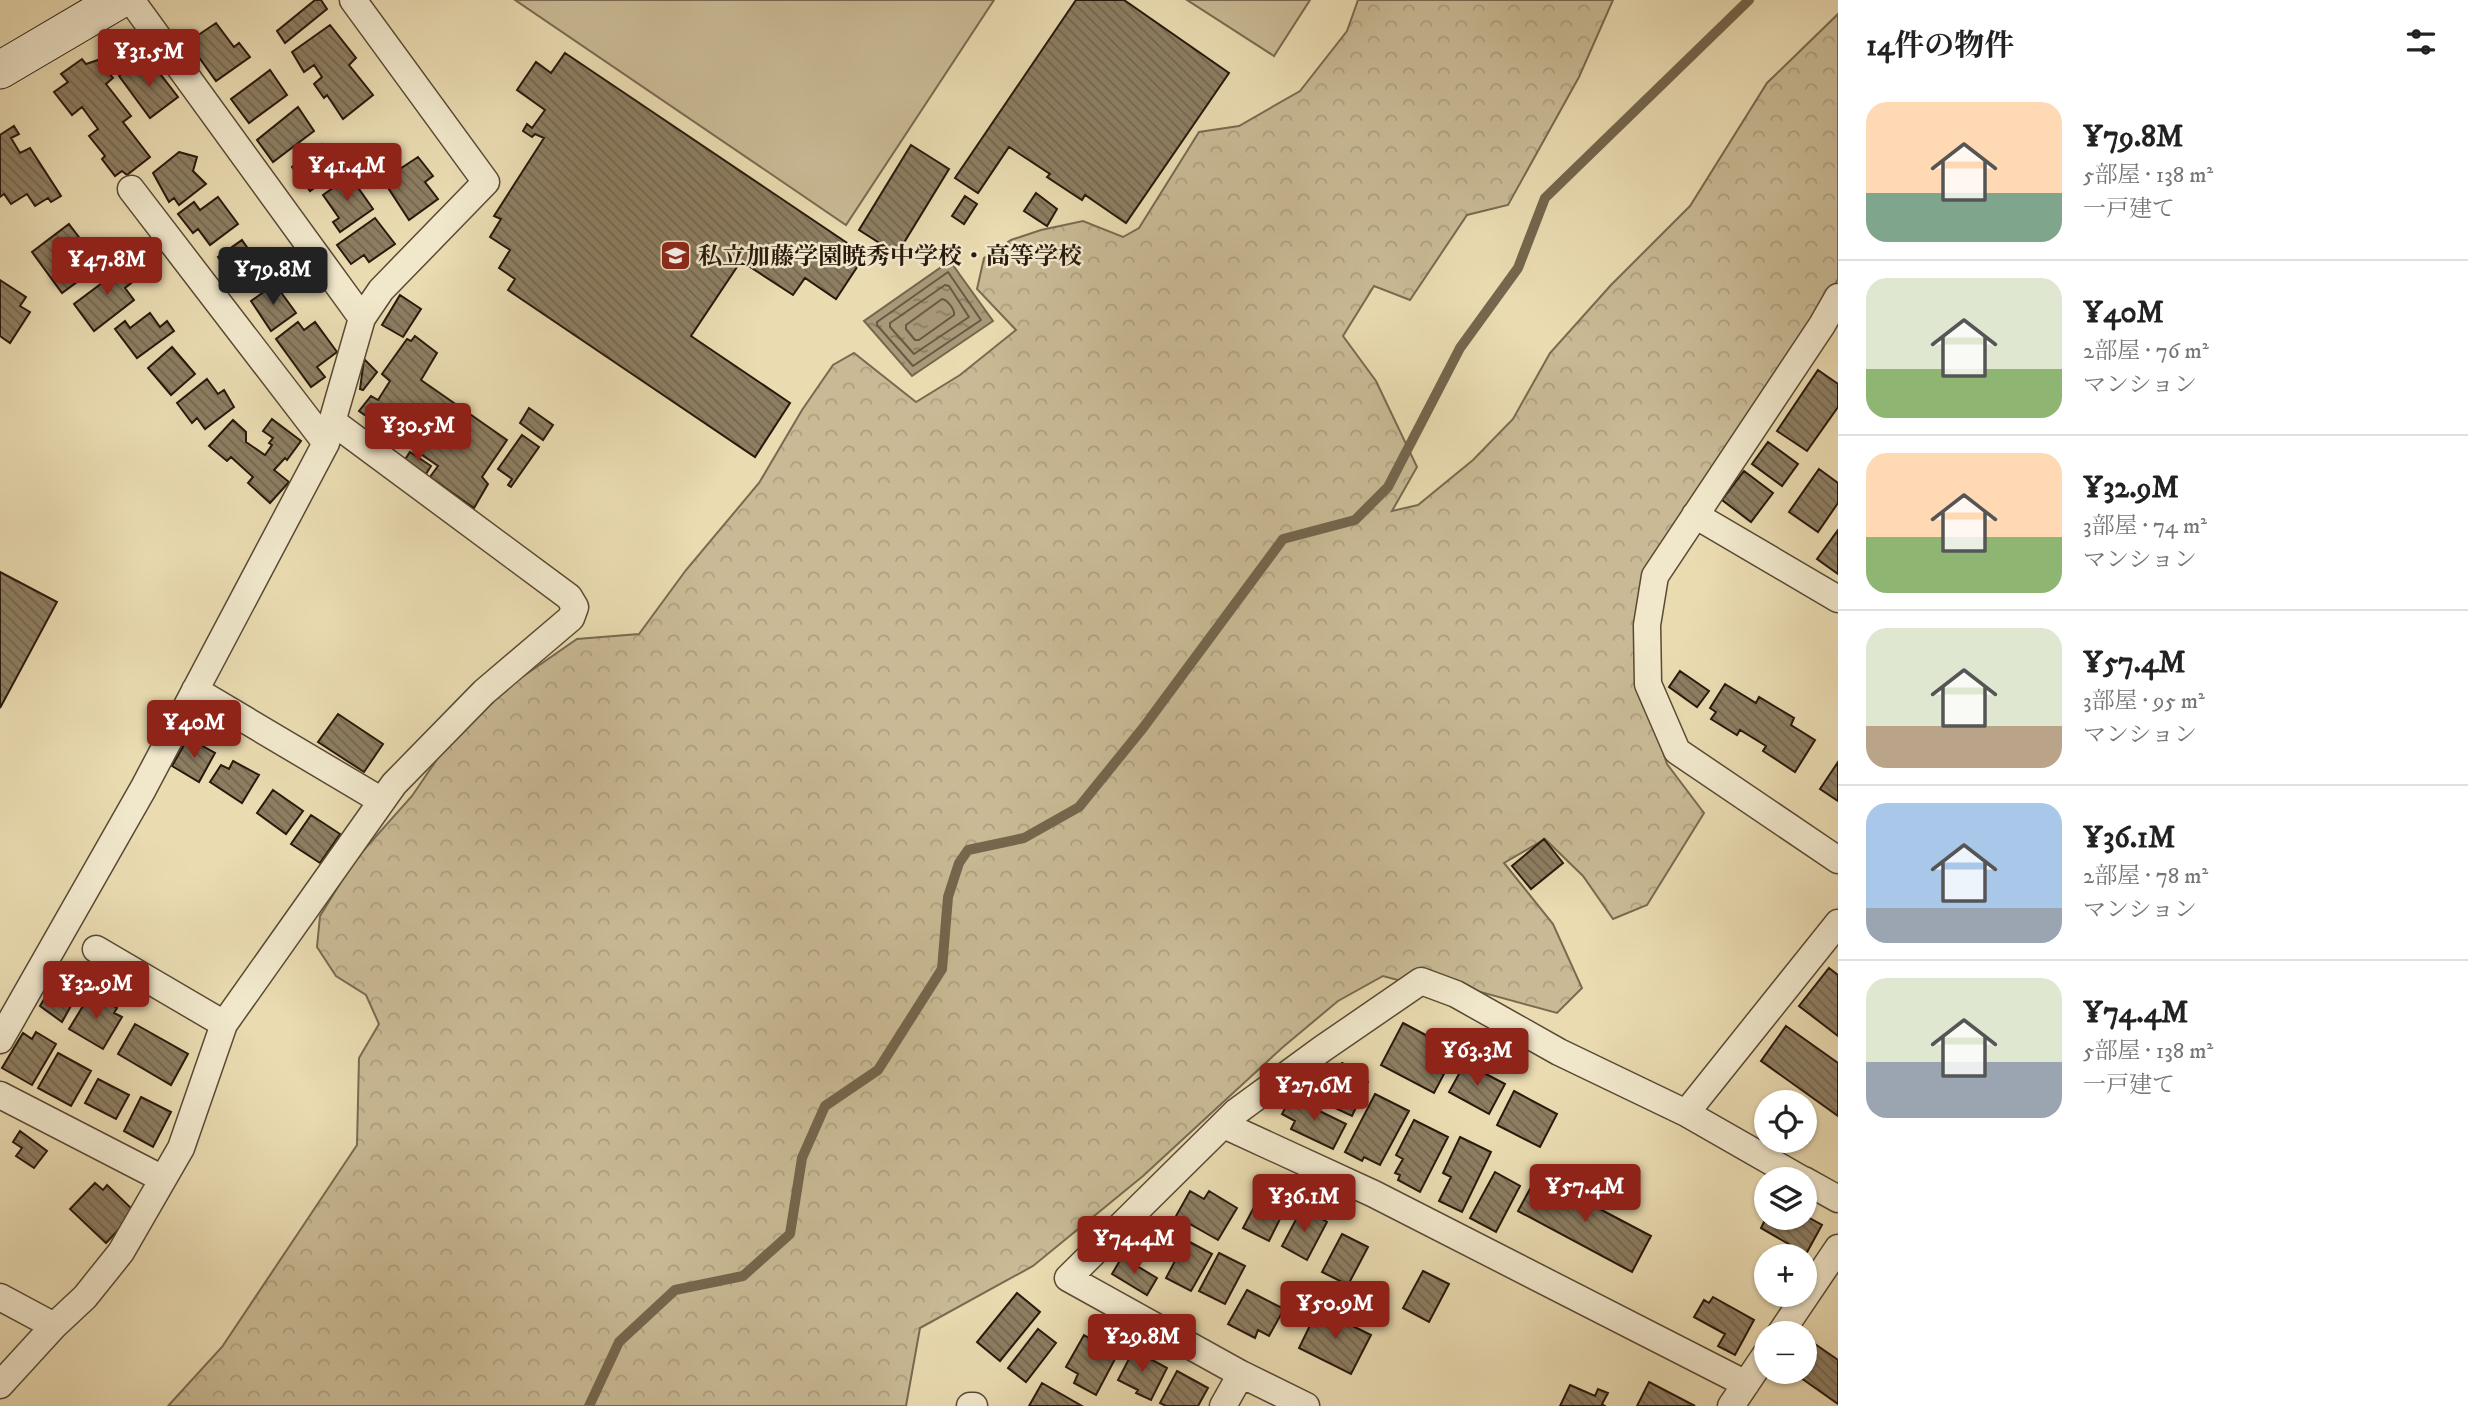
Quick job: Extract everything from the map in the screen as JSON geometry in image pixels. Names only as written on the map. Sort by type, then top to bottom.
[{"type":"main road","points":[[0,70],[119,0]]},
{"type":"street","points":[[131,0],[362,318]]},
{"type":"street","points":[[0,1040],[143,789],[329,433],[362,318],[381,290],[486,182],[353,0]]},
{"type":"street","points":[[0,1385],[54,1326],[85,1297],[121,1252],[181,1148],[224,1024],[394,784],[484,692],[571,618],[575,607],[569,597],[329,433],[131,189]]},
{"type":"street","points":[[1838,297],[1830,330],[1695,515],[1655,576],[1647,625],[1648,684],[1677,751],[1838,860]]},
{"type":"street","points":[[1695,515],[1838,599]]},
{"type":"street","points":[[195,690],[382,801]]},
{"type":"street","points":[[1686,1112],[1838,923]]},
{"type":"street","points":[[96,949],[224,1024]]},
{"type":"street","points":[[1306,1406],[1241,1374],[1068,1278],[1236,1112],[1421,981],[1456,994],[1559,1052],[1686,1112],[1781,1167]]},
{"type":"street","points":[[0,1095],[163,1179]]},
{"type":"street","points":[[1224,1125],[1374,1194],[1746,1384]]},
{"type":"street","points":[[1817,1187],[1838,1199]]},
{"type":"street","points":[[1789,1321],[1838,1248]]},
{"type":"street","points":[[0,1297],[54,1326]]},
{"type":"street","points":[[1731,1406],[1754,1372]]},
{"type":"street","points":[[1223,1406],[1241,1374]]},
{"type":"green space","points":[[515,0],[994,0],[846,225]]},
{"type":"green space","points":[[1187,0],[1310,0],[1274,56]]},
{"type":"green space","points":[[1358,0],[1613,0],[1579,77],[1508,205],[1467,215],[1410,300],[1374,286],[1343,336],[1376,381],[1417,467],[1392,511],[1418,505],[1473,460],[1513,419],[1550,353],[1611,285],[1690,206],[1767,83],[1838,14],[1838,279],[1817,318],[1647,582],[1647,703],[1667,764],[1704,813],[1647,905],[1613,919],[1583,876],[1545,839],[1504,863],[1553,924],[1582,988],[1557,1013],[1448,983],[1420,986],[1383,976],[1338,1001],[1283,1047],[1143,1176],[1033,1266],[920,1328],[906,1406],[168,1406],[222,1347],[357,1145],[359,1058],[379,1024],[366,995],[336,976],[317,947],[320,916],[354,861],[412,796],[444,749],[483,704],[577,639],[639,634],[686,570],[759,483],[802,410],[833,365],[854,353],[916,402],[960,375],[1016,330],[977,289],[984,258],[1011,240],[1083,221],[1123,237],[1139,228],[1199,132],[1239,126],[1300,91],[1347,31]]},
{"type":"water","points":[[950,261],[993,321],[912,376],[864,321]]},
{"type":"building","points":[[315,0],[321,0],[327,9],[285,43],[277,31]]},
{"type":"building","points":[[1076,0],[1124,0],[1229,73],[1126,223],[1085,195],[1082,200],[1047,177],[1050,174],[1009,147],[978,193],[955,178]]},
{"type":"building","points":[[216,23],[234,47],[239,43],[250,57],[216,81],[188,42]]},
{"type":"building","points":[[330,25],[356,58],[349,65],[373,95],[343,119],[327,95],[324,98],[314,84],[322,77],[314,65],[304,72],[292,52]]},
{"type":"building","points":[[128,30],[141,46],[115,67],[102,51]]},
{"type":"building","points":[[565,53],[865,255],[836,299],[805,278],[793,295],[741,261],[691,336],[790,403],[755,457],[508,290],[515,279],[499,268],[510,250],[490,237],[501,219],[494,216],[544,138],[535,134],[532,137],[523,131],[527,124],[532,128],[545,110],[517,90],[536,62],[551,73]]},
{"type":"building","points":[[82,59],[86,64],[98,60],[113,78],[106,84],[131,116],[123,122],[150,157],[127,175],[122,171],[115,176],[102,159],[105,156],[89,136],[98,129],[82,107],[72,115],[54,92],[68,82],[61,74]]},
{"type":"building","points":[[135,64],[143,75],[154,66],[178,97],[150,118],[119,76]]},
{"type":"building","points":[[270,70],[287,95],[249,123],[231,99]]},
{"type":"building","points":[[298,107],[314,131],[273,162],[257,140]]},
{"type":"building","points":[[14,126],[19,134],[11,138],[20,153],[30,148],[61,196],[51,202],[48,198],[35,206],[27,194],[11,204],[4,194],[0,197],[0,135]]},
{"type":"building","points":[[322,144],[341,168],[310,191],[292,167]]},
{"type":"building","points":[[911,145],[949,169],[897,254],[859,230]]},
{"type":"building","points":[[179,152],[197,157],[193,171],[206,184],[179,205],[174,198],[169,202],[153,173]]},
{"type":"building","points":[[418,157],[433,176],[425,182],[438,199],[409,220],[383,180]]},
{"type":"building","points":[[350,176],[373,209],[340,232],[333,222],[339,218],[323,195]]},
{"type":"building","points":[[1036,193],[1057,209],[1047,226],[1024,211]]},
{"type":"building","points":[[965,196],[977,204],[964,224],[952,216]]},
{"type":"building","points":[[218,197],[238,224],[210,245],[198,229],[193,233],[178,214],[194,202],[200,210]]},
{"type":"building","points":[[375,218],[395,244],[369,262],[364,255],[351,264],[337,245]]},
{"type":"building","points":[[69,224],[100,265],[62,293],[32,252]]},
{"type":"building","points":[[242,240],[263,270],[238,287],[218,257]]},
{"type":"building","points":[[120,260],[135,280],[125,288],[134,300],[94,331],[74,304],[110,277],[106,270]]},
{"type":"building","points":[[0,280],[26,297],[20,306],[30,312],[10,343],[0,336]]},
{"type":"building","points":[[275,284],[296,313],[271,331],[251,301]]},
{"type":"building","points":[[400,295],[421,309],[403,337],[382,325]]},
{"type":"building","points":[[150,313],[160,327],[167,321],[174,331],[137,358],[115,329],[125,321],[130,328]]},
{"type":"building","points":[[298,322],[304,330],[315,322],[337,352],[317,367],[325,377],[311,387],[276,339]]},
{"type":"building","points":[[415,336],[437,353],[421,380],[507,440],[482,477],[488,484],[474,508],[430,477],[438,466],[359,411],[371,396],[378,400],[390,381],[382,374],[407,339],[411,341]]},
{"type":"building","points":[[172,347],[195,374],[171,395],[148,368]]},
{"type":"building","points":[[364,359],[377,372],[363,390],[360,389]]},
{"type":"building","points":[[1818,370],[1838,384],[1838,407],[1807,451],[1777,431]]},
{"type":"building","points":[[207,379],[218,394],[224,390],[234,407],[205,429],[197,418],[192,423],[177,403]]},
{"type":"building","points":[[529,408],[553,425],[543,440],[520,423]]},
{"type":"building","points":[[272,419],[301,441],[287,460],[285,458],[274,470],[289,482],[270,503],[248,483],[253,477],[231,457],[227,461],[209,446],[233,420],[246,432],[246,442],[265,455],[273,438],[263,431]]},
{"type":"building","points":[[522,435],[539,447],[511,487],[508,485],[512,479],[498,469]]},
{"type":"building","points":[[1768,442],[1798,464],[1782,486],[1752,464]]},
{"type":"building","points":[[410,452],[431,466],[426,474],[404,461]]},
{"type":"building","points":[[1819,469],[1838,483],[1838,503],[1818,532],[1789,512]]},
{"type":"building","points":[[1744,471],[1773,493],[1751,522],[1722,500]]},
{"type":"building","points":[[1838,530],[1838,574],[1817,559]]},
{"type":"building","points":[[0,572],[57,602],[0,708]]},
{"type":"building","points":[[1680,671],[1709,691],[1697,707],[1669,687]]},
{"type":"building","points":[[1725,684],[1756,703],[1759,697],[1794,718],[1791,725],[1815,740],[1795,772],[1763,751],[1766,746],[1740,730],[1737,735],[1711,719],[1716,712],[1710,708]]},
{"type":"building","points":[[338,714],[383,744],[364,772],[318,742]]},
{"type":"building","points":[[188,738],[215,753],[199,782],[172,766]]},
{"type":"building","points":[[233,761],[259,775],[242,803],[210,782],[221,765],[229,769]]},
{"type":"building","points":[[1838,762],[1838,801],[1820,789]]},
{"type":"building","points":[[273,790],[303,811],[286,834],[257,813]]},
{"type":"building","points":[[311,815],[340,834],[320,863],[291,844]]},
{"type":"building","points":[[1544,839],[1563,863],[1531,889],[1512,866]]},
{"type":"building","points":[[65,965],[87,977],[62,1022],[40,1006]]},
{"type":"building","points":[[1829,968],[1838,975],[1838,1036],[1799,1006]]},
{"type":"building","points":[[89,996],[95,1000],[97,996],[117,1008],[114,1013],[122,1017],[103,1049],[69,1029]]},
{"type":"building","points":[[1403,1023],[1456,1051],[1434,1093],[1381,1065]]},
{"type":"building","points":[[135,1024],[188,1054],[171,1085],[118,1054]]},
{"type":"building","points":[[1786,1026],[1838,1063],[1838,1116],[1817,1101],[1817,1090],[1802,1090],[1761,1061]]},
{"type":"building","points":[[36,1032],[56,1044],[32,1085],[2,1068],[23,1033],[32,1039]]},
{"type":"building","points":[[58,1053],[91,1071],[71,1106],[38,1088]]},
{"type":"building","points":[[1342,1063],[1362,1073],[1359,1078],[1368,1082],[1352,1116],[1333,1107],[1335,1103],[1310,1091],[1316,1078],[1323,1082],[1329,1070],[1336,1074]]},
{"type":"building","points":[[1465,1063],[1505,1084],[1489,1114],[1449,1092]]},
{"type":"building","points":[[98,1079],[129,1095],[116,1119],[85,1103]]},
{"type":"building","points":[[1514,1091],[1557,1114],[1540,1147],[1497,1125]]},
{"type":"building","points":[[1375,1094],[1409,1111],[1380,1165],[1364,1157],[1362,1161],[1345,1152]]},
{"type":"building","points":[[141,1097],[171,1112],[153,1147],[124,1131]]},
{"type":"building","points":[[1291,1097],[1346,1124],[1333,1149],[1291,1129],[1295,1121],[1282,1114]]},
{"type":"building","points":[[1414,1120],[1448,1137],[1420,1192],[1398,1180],[1400,1175],[1395,1173],[1403,1159],[1396,1155]]},
{"type":"building","points":[[20,1131],[47,1151],[34,1168],[16,1156],[22,1148],[13,1142]]},
{"type":"building","points":[[1460,1137],[1491,1152],[1462,1212],[1439,1201],[1451,1177],[1443,1173]]},
{"type":"building","points":[[1495,1172],[1520,1186],[1496,1232],[1470,1218]]},
{"type":"building","points":[[1537,1176],[1651,1236],[1632,1272],[1518,1211]]},
{"type":"building","points":[[95,1183],[103,1190],[107,1185],[135,1212],[106,1243],[70,1209]]},
{"type":"building","points":[[1263,1190],[1288,1203],[1269,1241],[1243,1228]]},
{"type":"building","points":[[1190,1191],[1204,1199],[1209,1191],[1237,1208],[1218,1240],[1176,1216]]},
{"type":"building","points":[[1302,1208],[1327,1222],[1307,1260],[1282,1246]]},
{"type":"building","points":[[1817,1222],[1822,1225],[1812,1244],[1789,1244],[1764,1230],[1817,1230]]},
{"type":"building","points":[[1167,1225],[1183,1234],[1169,1261],[1139,1245],[1147,1230],[1160,1237]]},
{"type":"building","points":[[1342,1234],[1368,1247],[1348,1285],[1322,1272]]},
{"type":"building","points":[[1186,1240],[1212,1254],[1191,1291],[1166,1278]]},
{"type":"building","points":[[1219,1253],[1245,1266],[1225,1304],[1199,1291]]},
{"type":"building","points":[[1122,1257],[1157,1278],[1147,1295],[1112,1274]]},
{"type":"building","points":[[1423,1271],[1449,1284],[1429,1322],[1403,1308]]},
{"type":"building","points":[[1247,1290],[1284,1309],[1269,1336],[1258,1330],[1255,1338],[1228,1324]]},
{"type":"building","points":[[1017,1293],[1040,1312],[1000,1361],[977,1342]]},
{"type":"building","points":[[1713,1297],[1754,1320],[1735,1355],[1718,1346],[1725,1334],[1694,1317],[1704,1300],[1709,1303]]},
{"type":"building","points":[[1318,1309],[1371,1335],[1351,1374],[1299,1348]]},
{"type":"building","points":[[1038,1329],[1056,1343],[1026,1382],[1008,1368]]},
{"type":"building","points":[[1084,1335],[1107,1348],[1104,1354],[1115,1359],[1096,1395],[1074,1383],[1078,1374],[1066,1367]]},
{"type":"building","points":[[1817,1345],[1838,1360],[1838,1404],[1810,1384],[1817,1384]]},
{"type":"building","points":[[1130,1348],[1167,1368],[1151,1400],[1118,1380],[1129,1359],[1125,1357]]},
{"type":"building","points":[[1177,1371],[1208,1388],[1198,1406],[1166,1406],[1160,1403]]},
{"type":"building","points":[[1649,1382],[1695,1406],[1637,1406]]},
{"type":"building","points":[[1042,1383],[1082,1406],[1029,1406]]},
{"type":"building","points":[[1570,1385],[1595,1396],[1598,1389],[1608,1393],[1602,1404],[1605,1406],[1560,1406]]},
{"type":"waterway","points":[[589,1406],[619,1342],[675,1290],[743,1276],[790,1234],[802,1158],[825,1106],[878,1070],[942,969],[948,897],[959,863],[968,850],[1024,838],[1079,807],[1143,728],[1283,539],[1355,520],[1388,487],[1460,348],[1518,268],[1545,198],[1749,0]]},
{"type":"place","name":"私立加藤学園暁秀中学校・高等学校","points":[[675,256]]}]
